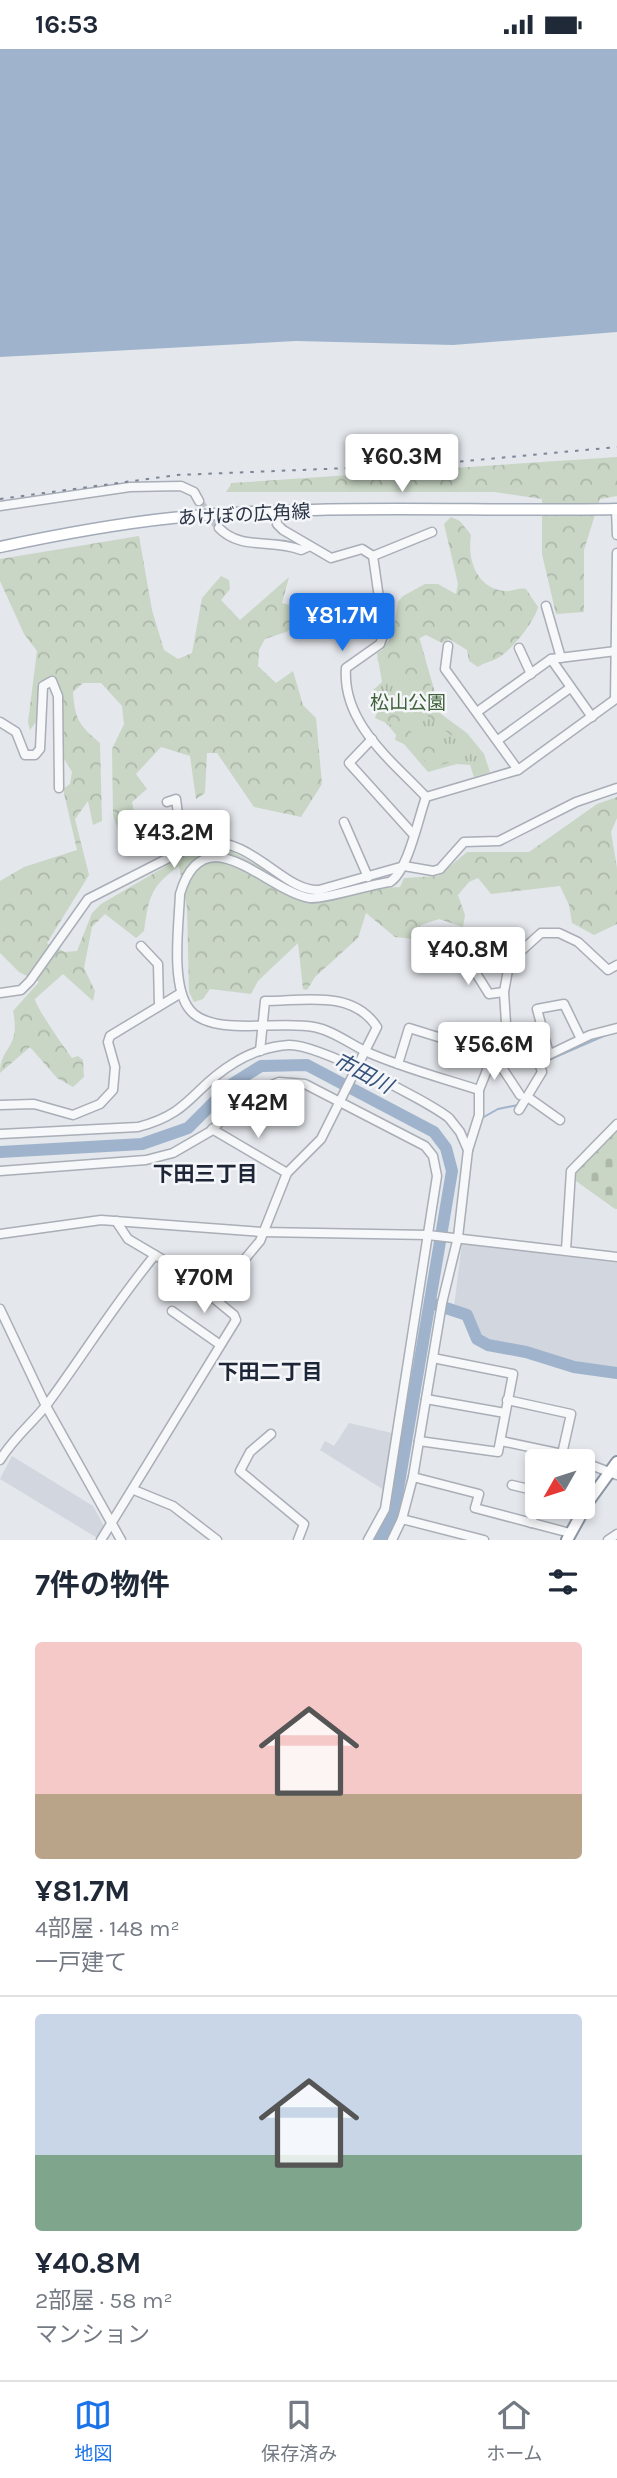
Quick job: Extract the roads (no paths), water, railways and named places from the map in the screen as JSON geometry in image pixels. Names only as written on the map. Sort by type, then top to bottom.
[{"type":"highway","points":[[595,1490],[615,1468]]},
{"type":"highway","points":[[568,1537],[576,1519]]},
{"type":"main road","name":"あけぼの広角線","points":[[0,547],[170,518],[351,509],[617,509]]},
{"type":"street","points":[[0,506],[130,487],[155,489],[181,486],[194,492],[199,501]]},
{"type":"street","points":[[617,509],[617,535]]},
{"type":"street","points":[[276,512],[278,526],[331,558],[362,549],[373,556],[384,633],[380,644],[346,668],[346,696],[362,729],[426,797]]},
{"type":"street","points":[[219,529],[230,540],[280,543],[301,550],[310,546]]},
{"type":"street","points":[[373,556],[432,532]]},
{"type":"street","points":[[426,797],[518,770],[616,698],[617,553]]},
{"type":"street","points":[[546,606],[561,658]]},
{"type":"street","points":[[448,646],[445,669],[518,770]]},
{"type":"street","points":[[519,648],[531,674]]},
{"type":"street","points":[[477,712],[551,659],[616,651]]},
{"type":"street","points":[[551,659],[592,717]]},
{"type":"street","points":[[0,722],[16,732],[25,755],[35,755],[40,749],[43,686],[52,681],[58,697],[60,788]]},
{"type":"street","points":[[498,740],[570,688]]},
{"type":"street","points":[[372,739],[349,763],[413,834]]},
{"type":"street","points":[[0,993],[21,990],[30,981],[88,899],[202,841],[227,842],[311,891],[404,866],[433,871],[440,869],[464,842],[499,841],[576,802],[617,788]]},
{"type":"street","points":[[426,797],[404,866],[398,877],[390,881],[311,898],[232,859],[206,859],[190,873],[180,894],[181,993],[191,1011],[203,1021],[224,1025],[261,1023],[316,1027],[398,1064],[479,1090]]},
{"type":"street","points":[[167,802],[176,799],[183,850]]},
{"type":"street","points":[[344,822],[368,877]]},
{"type":"street","points":[[392,1540],[402,1519],[413,1477],[441,1307],[456,1237],[468,1150],[479,1115],[479,1090],[506,1023],[504,992],[508,970],[520,952],[541,933],[559,933],[578,943],[608,970],[617,965]]},
{"type":"street","points":[[454,938],[489,994],[504,992]]},
{"type":"street","points":[[141,946],[159,964],[159,1005]]},
{"type":"street","points":[[0,1105],[34,1104],[73,1115],[100,1104],[113,1090],[115,1067],[108,1050],[110,1036],[181,993]]},
{"type":"street","points":[[213,1297],[260,1241],[287,1173],[321,1139],[367,1052],[377,1027],[360,1009],[341,1001],[265,1001],[260,1051]]},
{"type":"street","points":[[549,1054],[537,1009],[564,1004],[581,1039]]},
{"type":"street","points":[[398,1064],[410,1028],[493,1054],[524,1097],[560,1120]]},
{"type":"street","points":[[519,1110],[524,1097],[542,1072],[538,1060],[581,1039],[617,1028]]},
{"type":"street","points":[[0,1134],[138,1127],[153,1123],[179,1111],[235,1062],[260,1051],[290,1045],[304,1047],[358,1070],[440,1111],[460,1132],[468,1150]]},
{"type":"street","points":[[0,1171],[146,1160],[184,1149],[212,1129],[245,1096],[279,1082],[305,1084],[415,1140],[433,1156],[437,1176],[385,1509],[368,1540]]},
{"type":"street","points":[[566,1250],[571,1171],[617,1123]]},
{"type":"street","points":[[212,1129],[287,1173]]},
{"type":"street","points":[[0,1234],[77,1221],[117,1221],[262,1232],[456,1237],[617,1257]]},
{"type":"street","points":[[101,1540],[134,1490],[219,1343],[236,1320],[234,1315],[177,1268],[123,1234],[117,1221]]},
{"type":"street","points":[[0,1460],[21,1430],[46,1406],[118,1299],[155,1255]]},
{"type":"street","points":[[0,1309],[46,1406],[121,1540]]},
{"type":"street","points":[[173,1311],[219,1343]]},
{"type":"street","points":[[419,1441],[498,1452],[513,1374],[433,1358]]},
{"type":"street","points":[[426,1399],[505,1413]]},
{"type":"street","points":[[507,1400],[571,1414],[563,1449]]},
{"type":"street","points":[[271,1434],[250,1452],[240,1471],[304,1524],[298,1540]]},
{"type":"street","points":[[501,1441],[539,1449]]},
{"type":"street","points":[[595,1463],[615,1468]]},
{"type":"street","points":[[413,1477],[479,1494],[475,1508],[531,1523],[568,1537]]},
{"type":"street","points":[[512,1485],[525,1488]]},
{"type":"street","points":[[134,1490],[173,1506],[217,1540]]},
{"type":"street","points":[[402,1519],[484,1540]]},
{"type":"street","points":[[531,1523],[532,1519]]},
{"type":"street","points":[[608,1540],[617,1534]]},
{"type":"water","points":[[0,49],[617,49],[617,332],[453,345],[296,341],[0,357]]},
{"type":"waterway","points":[[544,1062],[606,1035]]},
{"type":"waterway","name":"市田川","points":[[0,1152],[142,1144],[188,1128],[232,1084],[261,1066],[307,1065],[434,1132],[446,1148],[452,1171],[394,1513],[380,1540]]},
{"type":"waterway","points":[[482,1118],[498,1109],[518,1105]]},
{"type":"waterway","points":[[431,1303],[467,1315],[477,1339],[488,1345],[526,1352],[574,1367],[617,1373]]},
{"type":"tunnel","points":[[199,501],[219,528]]},
{"type":"railway","points":[[0,499],[177,475],[423,465],[617,447]]},
{"type":"district","name":"下田三丁目","points":[[205,1174]]},
{"type":"district","name":"下田二丁目","points":[[270,1372]]},
{"type":"park label","name":"松山公園","points":[[408,702]]}]
